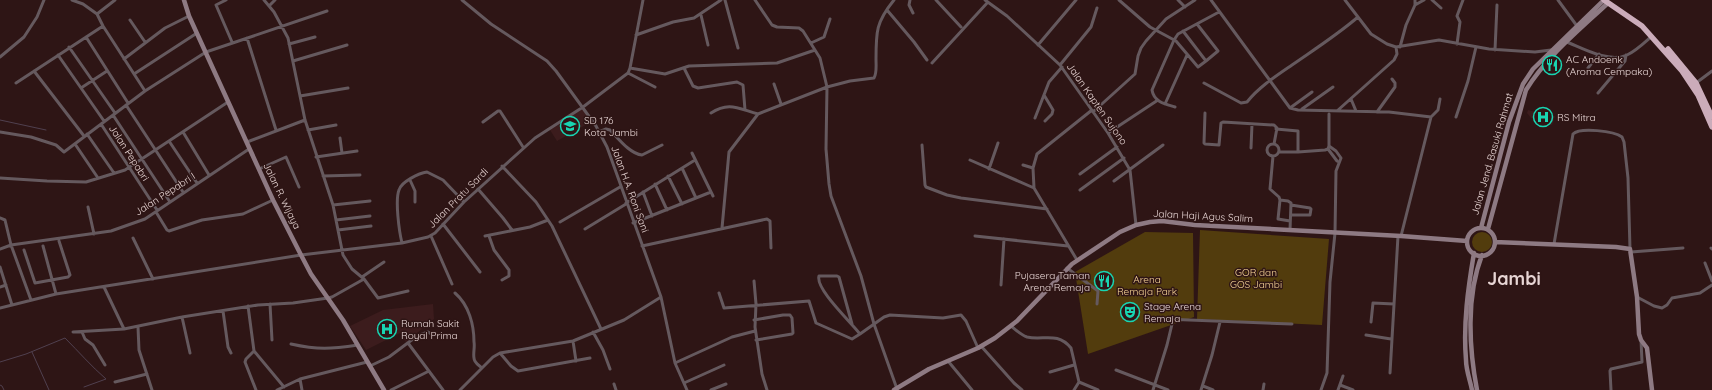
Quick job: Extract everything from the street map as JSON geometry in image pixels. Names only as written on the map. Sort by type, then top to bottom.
[{"type":"highway","points":[[1608,1],[1642,26],[1652,36],[1707,104],[1712,127]]},
{"type":"highway","points":[[1608,1],[1644,24],[1696,83],[1712,117]]},
{"type":"main road","name":"Jalan R. Wijaya","points":[[184,0],[189,16],[249,149],[301,255],[358,345],[384,390]]},
{"type":"main road","name":"Jalan Jend. Basuki Rahmat","points":[[1481,228],[1511,116],[1523,84],[1533,69],[1552,50],[1577,26],[1608,1]]},
{"type":"main road","name":"Jalan Jend. Basuki Rahmat","points":[[1488,229],[1526,90],[1535,76],[1553,55],[1608,1]]},
{"type":"main road","points":[[1511,116],[1518,117]]},
{"type":"main road","name":"Jalan Haji Agus Salim","points":[[896,389],[914,376],[980,347],[1011,326],[1076,260],[1107,239],[1136,225],[1162,221],[1195,225],[1399,236],[1467,242]]},
{"type":"main road","points":[[1481,228],[1488,229],[1494,235],[1495,242],[1490,253],[1482,256],[1474,253],[1468,246],[1467,242],[1468,237],[1473,230],[1481,228]]},
{"type":"main road","points":[[1495,242],[1616,246],[1631,251],[1641,340],[1647,348],[1652,390]]},
{"type":"main road","points":[[1472,390],[1466,361],[1466,335],[1468,282],[1474,253]]},
{"type":"main road","points":[[1477,390],[1472,362],[1471,330],[1474,283],[1477,268],[1482,256]]},
{"type":"street","points":[[0,57],[24,37],[38,17],[44,0]]},
{"type":"street","points":[[72,0],[83,4],[97,14],[103,26],[145,91]]},
{"type":"street","points":[[97,14],[115,0]]},
{"type":"street","points":[[226,0],[216,5],[232,42]]},
{"type":"street","points":[[264,0],[288,38],[305,120],[336,220],[342,251],[351,268],[363,278],[378,298],[408,291]]},
{"type":"street","points":[[269,6],[275,0]]},
{"type":"street","name":"Jalan H.A. Roni Sani","points":[[462,0],[491,24],[547,61],[566,83],[599,132],[607,147],[626,204],[661,297],[675,363],[687,390]]},
{"type":"street","points":[[643,0],[628,73],[654,87]]},
{"type":"street","points":[[636,35],[680,20],[694,18],[701,15],[721,0]]},
{"type":"street","points":[[725,0],[738,48]]},
{"type":"street","points":[[755,0],[772,25],[776,28],[799,28],[811,43],[823,65],[827,87],[826,149],[831,196],[861,276],[874,324],[896,389]]},
{"type":"street","points":[[722,228],[729,152],[758,114],[827,87],[850,81],[874,78],[876,68],[878,26],[894,0]]},
{"type":"street","points":[[910,0],[909,5],[913,13]]},
{"type":"street","points":[[936,0],[961,27]]},
{"type":"street","points":[[1038,45],[1076,0]]},
{"type":"street","points":[[1119,0],[1146,24],[1174,40],[1196,67],[1218,51],[1197,24]]},
{"type":"street","points":[[1178,0],[1185,7]]},
{"type":"street","points":[[1076,260],[1048,209],[1034,188],[1033,168],[1038,154],[1093,111],[1135,74],[1141,48],[1155,30],[1166,19],[1195,0]]},
{"type":"street","points":[[1211,0],[1290,108],[1377,112],[1431,117]]},
{"type":"street","points":[[1345,0],[1371,34],[1387,44],[1398,47],[1440,40],[1495,50],[1535,52],[1552,50]]},
{"type":"street","points":[[1337,111],[1394,60],[1406,25],[1415,5],[1415,0]]},
{"type":"street","points":[[1415,5],[1424,0]]},
{"type":"street","points":[[1432,0],[1442,8]]},
{"type":"street","points":[[1457,44],[1460,22],[1457,16],[1463,0]]},
{"type":"street","points":[[1558,0],[1577,26]]},
{"type":"street","points":[[932,63],[987,1]]},
{"type":"street","name":"Jalan Kapten Sujono","points":[[987,1],[1007,16],[1061,66],[1108,133],[1130,170],[1136,225]]},
{"type":"street","points":[[1495,50],[1497,5]]},
{"type":"street","points":[[1035,118],[1049,82],[1091,27],[1097,8]]},
{"type":"street","points":[[887,10],[927,60]]},
{"type":"street","points":[[0,132],[31,137],[56,145],[62,152],[75,144],[145,91],[206,52],[327,11]]},
{"type":"street","points":[[1175,107],[1158,100],[1153,95],[1152,90],[1174,40],[1183,31],[1219,12]]},
{"type":"street","points":[[701,15],[708,45]]},
{"type":"street","points":[[124,59],[165,28],[189,16]]},
{"type":"street","points":[[1204,83],[1241,103],[1247,102],[1270,80],[1339,32],[1358,16]]},
{"type":"street","points":[[811,43],[824,37],[830,19]]},
{"type":"street","points":[[130,20],[145,42]]},
{"type":"street","points":[[16,83],[103,26]]},
{"type":"street","points":[[1183,31],[1206,61]]},
{"type":"street","points":[[134,74],[197,33]]},
{"type":"street","points":[[1567,42],[1599,54],[1617,58],[1640,47],[1652,36]]},
{"type":"street","points":[[86,37],[183,192]]},
{"type":"street","points":[[289,44],[315,37]]},
{"type":"street","points":[[247,38],[276,130]]},
{"type":"street","points":[[293,61],[347,45]]},
{"type":"street","points":[[69,47],[92,80],[170,202]]},
{"type":"street","points":[[1456,117],[1468,81],[1476,47]]},
{"type":"street","points":[[630,68],[665,74],[689,66],[777,64],[815,50]]},
{"type":"street","points":[[1588,68],[1599,54]]},
{"type":"street","points":[[58,55],[104,121]]},
{"type":"street","points":[[1165,104],[1187,55]]},
{"type":"street","points":[[1598,93],[1625,61],[1626,55]]},
{"type":"street","points":[[684,68],[693,86],[698,88],[737,82],[744,85],[746,110]]},
{"type":"street","points":[[34,71],[84,136]]},
{"type":"street","points":[[81,88],[107,71]]},
{"type":"street","points":[[1696,83],[1712,71]]},
{"type":"street","name":"Jalan Pratu Sardi","points":[[0,308],[56,294],[301,255],[402,243],[432,236],[464,202],[523,147],[583,107],[628,73]]},
{"type":"street","points":[[1377,112],[1395,87],[1395,83],[1392,79]]},
{"type":"street","points":[[774,84],[781,104]]},
{"type":"street","points":[[300,96],[348,88]]},
{"type":"street","points":[[1302,109],[1333,88]]},
{"type":"street","points":[[1290,108],[1312,92]]},
{"type":"street","points":[[1044,95],[1053,110],[1052,114],[1045,121]]},
{"type":"street","points":[[1351,99],[1356,111]]},
{"type":"street","points":[[1108,133],[1158,100]]},
{"type":"street","points":[[1390,373],[1391,339],[1399,236],[1431,117],[1438,110],[1440,100]]},
{"type":"street","points":[[0,178],[83,182],[129,168],[228,102]]},
{"type":"street","points":[[711,113],[723,107],[746,110],[758,114]]},
{"type":"street","points":[[483,122],[500,111],[523,147]]},
{"type":"street","points":[[1205,113],[1205,144],[1219,144],[1222,122],[1274,125],[1276,129],[1298,131],[1298,152]]},
{"type":"street","points":[[1329,114],[1328,148],[1339,162]]},
{"type":"street","points":[[247,142],[305,120]]},
{"type":"street","name":"Jalan Pepabri","points":[[101,124],[169,231],[202,220],[243,214],[273,200]]},
{"type":"street","points":[[1251,148],[1252,124]]},
{"type":"street","points":[[308,130],[336,125]]},
{"type":"street","points":[[599,132],[606,129],[610,130],[631,150],[642,155],[662,145]]},
{"type":"street","points":[[1274,144],[1276,129]]},
{"type":"street","points":[[1554,244],[1573,134],[1579,131],[1611,132],[1622,137],[1624,142],[1628,178],[1631,251],[1683,248]]},
{"type":"street","points":[[183,132],[209,175]]},
{"type":"street","points":[[88,134],[114,173]]},
{"type":"street","points":[[340,138],[342,153]]},
{"type":"street","points":[[170,141],[197,183]]},
{"type":"street","points":[[989,169],[998,143]]},
{"type":"street","points":[[75,144],[98,178]]},
{"type":"street","points":[[1274,144],[1279,147],[1279,152]]},
{"type":"street","points":[[1273,156],[1268,154],[1267,148],[1274,144]]},
{"type":"street","points":[[922,145],[926,186],[947,195],[961,198],[1048,209]]},
{"type":"street","points":[[1114,181],[1163,145]]},
{"type":"street","points":[[1080,174],[1117,147]]},
{"type":"street","points":[[1273,156],[1279,152],[1298,152],[1332,147],[1341,158],[1336,170],[1335,233],[1330,282],[1327,373],[1321,390]]},
{"type":"street","name":"Jalan Pepabri I","points":[[0,249],[11,245],[118,230],[145,219],[249,149]]},
{"type":"street","points":[[316,157],[356,151]]},
{"type":"street","points":[[692,153],[713,196]]},
{"type":"street","points":[[1273,156],[1270,189],[1279,197],[1280,200],[1278,219],[1290,221]]},
{"type":"street","points":[[259,169],[286,157],[299,187]]},
{"type":"street","points":[[1080,190],[1124,158]]},
{"type":"street","points":[[585,229],[695,160]]},
{"type":"street","points":[[970,160],[1034,188]]},
{"type":"street","points":[[1023,165],[1033,168]]},
{"type":"street","points":[[502,166],[536,202],[548,220],[601,329]]},
{"type":"street","points":[[682,168],[696,198]]},
{"type":"street","points":[[402,243],[399,227],[398,193],[401,186],[410,180],[423,172],[428,172],[443,180],[464,202]]},
{"type":"street","points":[[323,176],[360,175]]},
{"type":"street","points":[[668,176],[682,204]]},
{"type":"street","points":[[410,180],[415,191],[415,202]]},
{"type":"street","points":[[655,184],[667,210]]},
{"type":"street","points":[[560,222],[620,187]]},
{"type":"street","points":[[478,189],[504,218],[512,230]]},
{"type":"street","points":[[643,192],[652,216]]},
{"type":"street","points":[[633,223],[711,192]]},
{"type":"street","points":[[1280,200],[1290,202],[1291,205],[1310,208],[1311,214],[1291,215]]},
{"type":"street","points":[[332,206],[370,201]]},
{"type":"street","points":[[1290,230],[1291,205]]},
{"type":"street","points":[[1296,215],[1297,206]]},
{"type":"street","points":[[88,208],[94,234]]},
{"type":"street","points":[[336,220],[370,216]]},
{"type":"street","points":[[0,218],[4,220],[11,245],[31,300]]},
{"type":"street","points":[[642,246],[768,219],[770,221],[771,248]]},
{"type":"street","points":[[502,280],[509,276],[509,270],[494,250],[487,236],[530,227],[548,220]]},
{"type":"street","points":[[443,224],[480,272]]},
{"type":"street","points":[[338,230],[371,226]]},
{"type":"street","points":[[432,236],[452,284]]},
{"type":"street","points":[[975,236],[1068,246]]},
{"type":"street","points":[[133,238],[153,279]]},
{"type":"street","points":[[1001,285],[1004,240]]},
{"type":"street","points":[[24,250],[36,283],[70,276],[59,241]]},
{"type":"street","points":[[43,246],[56,294]]},
{"type":"street","points":[[73,332],[124,329],[182,317],[248,306],[328,298],[363,278],[384,262]]},
{"type":"street","points":[[1704,263],[1712,281]]},
{"type":"street","points":[[0,267],[12,305]]},
{"type":"street","points":[[1067,268],[1098,292],[1097,304]]},
{"type":"street","points":[[852,324],[839,277],[819,276],[819,282],[824,292],[860,334]]},
{"type":"street","points":[[754,281],[756,304],[754,320],[756,340],[766,390]]},
{"type":"street","points":[[0,287],[6,285]]},
{"type":"street","points":[[1636,297],[1654,306],[1662,308],[1667,305],[1672,298],[1700,292],[1712,285]]},
{"type":"street","points":[[104,287],[124,329]]},
{"type":"street","points":[[455,293],[461,298],[471,320],[475,344],[474,358],[475,362],[482,368]]},
{"type":"street","points":[[719,294],[724,308],[756,304],[809,301],[816,323],[852,339],[884,317],[890,315],[899,314],[943,318],[960,315],[966,321],[980,347],[1022,390]]},
{"type":"street","points":[[460,390],[493,356],[500,353],[573,341],[601,329],[608,328],[624,320],[661,297]]},
{"type":"street","points":[[1371,322],[1373,303],[1394,304]]},
{"type":"street","points":[[270,304],[272,340]]},
{"type":"street","points":[[248,306],[254,351],[284,387]]},
{"type":"street","points":[[223,310],[228,347],[231,352]]},
{"type":"street","points":[[754,320],[783,315],[790,315],[792,318],[792,334],[756,340]]},
{"type":"street","points":[[182,317],[190,353]]},
{"type":"street","points":[[1164,319],[1292,324]]},
{"type":"street","points":[[1152,390],[1155,385],[1173,320]]},
{"type":"street","points":[[1213,390],[1202,388],[1215,346],[1220,322]]},
{"type":"street","points":[[1011,326],[1028,337],[1052,337],[1067,344],[1071,348],[1079,382],[1074,390]]},
{"type":"street","points":[[138,327],[139,350],[152,390]]},
{"type":"street","points":[[675,363],[732,337],[755,330]]},
{"type":"street","points":[[82,332],[85,339],[93,345],[105,366]]},
{"type":"street","points":[[277,390],[300,379],[368,364],[389,357],[424,333],[428,332],[434,335]]},
{"type":"street","points":[[593,332],[603,350],[610,370]]},
{"type":"street","points":[[1366,335],[1391,339]]},
{"type":"street","points":[[1611,390],[1611,369],[1642,362],[1641,340]]},
{"type":"street","points":[[573,341],[576,361]]},
{"type":"street","points":[[408,343],[443,390]]},
{"type":"street","points":[[291,344],[320,349],[358,345]]},
{"type":"street","points":[[254,351],[245,362],[256,390]]},
{"type":"street","points":[[500,353],[511,366],[518,371],[590,358]]},
{"type":"street","points":[[948,360],[972,390]]},
{"type":"street","points":[[684,383],[724,365]]},
{"type":"street","points":[[1050,372],[1074,365]]},
{"type":"street","points":[[1116,370],[1168,390]]},
{"type":"street","points":[[391,390],[429,371]]},
{"type":"street","points":[[115,382],[147,374]]},
{"type":"street","points":[[1338,390],[1343,376]]},
{"type":"street","points":[[300,379],[302,390]]},
{"type":"street","points":[[1079,382],[1098,390]]},
{"type":"street","points":[[614,384],[616,390]]},
{"type":"street","points":[[711,390],[726,384]]},
{"type":"street","points":[[1263,390],[1264,384]]},
{"type":"street","points":[[1340,385],[1353,390]]},
{"type":"shaded area","name":"SD 176 Kota Jambi","points":[[579,110],[584,110],[591,122],[557,141],[550,130]]},
{"type":"shaded area","name":"RS Mitra","points":[[1528,110],[1536,112],[1537,110],[1555,116],[1552,125],[1531,118],[1527,113]]},
{"type":"shaded area","name":"Rumah Sakit Royal Prima","points":[[433,304],[434,319],[406,342],[400,333],[366,350],[350,326],[383,310]]},
{"type":"green space","name":"GOR dan GOS Jambi","points":[[1200,230],[1329,239],[1322,325],[1197,319]]},
{"type":"green space","name":"Arena Remaja Park","points":[[1145,232],[1193,233],[1194,317],[1088,354],[1075,272]]},
{"type":"green space","points":[[1482,232],[1489,235],[1492,242],[1489,249],[1482,252],[1475,249],[1472,242],[1475,235]]},
{"type":"waterway","points":[[0,120],[46,130]]},
{"type":"waterway","points":[[0,362],[26,354],[65,338],[106,379],[84,387]]},
{"type":"waterway","points":[[32,352],[49,390]]},
{"type":"waterway","points":[[0,385],[4,390]]},
{"type":"place","name":"AC Andoenk (Aroma Cempaka)","points":[[1552,65]]},
{"type":"place","name":"RS Mitra","points":[[1543,117]]},
{"type":"place","name":"SD 176 Kota Jambi","points":[[570,126]]},
{"type":"place","name":"Pujasera Taman Arena Remaja","points":[[1104,281]]},
{"type":"place","name":"Stage Arena Remaja","points":[[1130,312]]},
{"type":"place","name":"Rumah Sakit Royal Prima","points":[[387,329]]},
{"type":"district","name":"Jambi","points":[[1514,278]]}]
